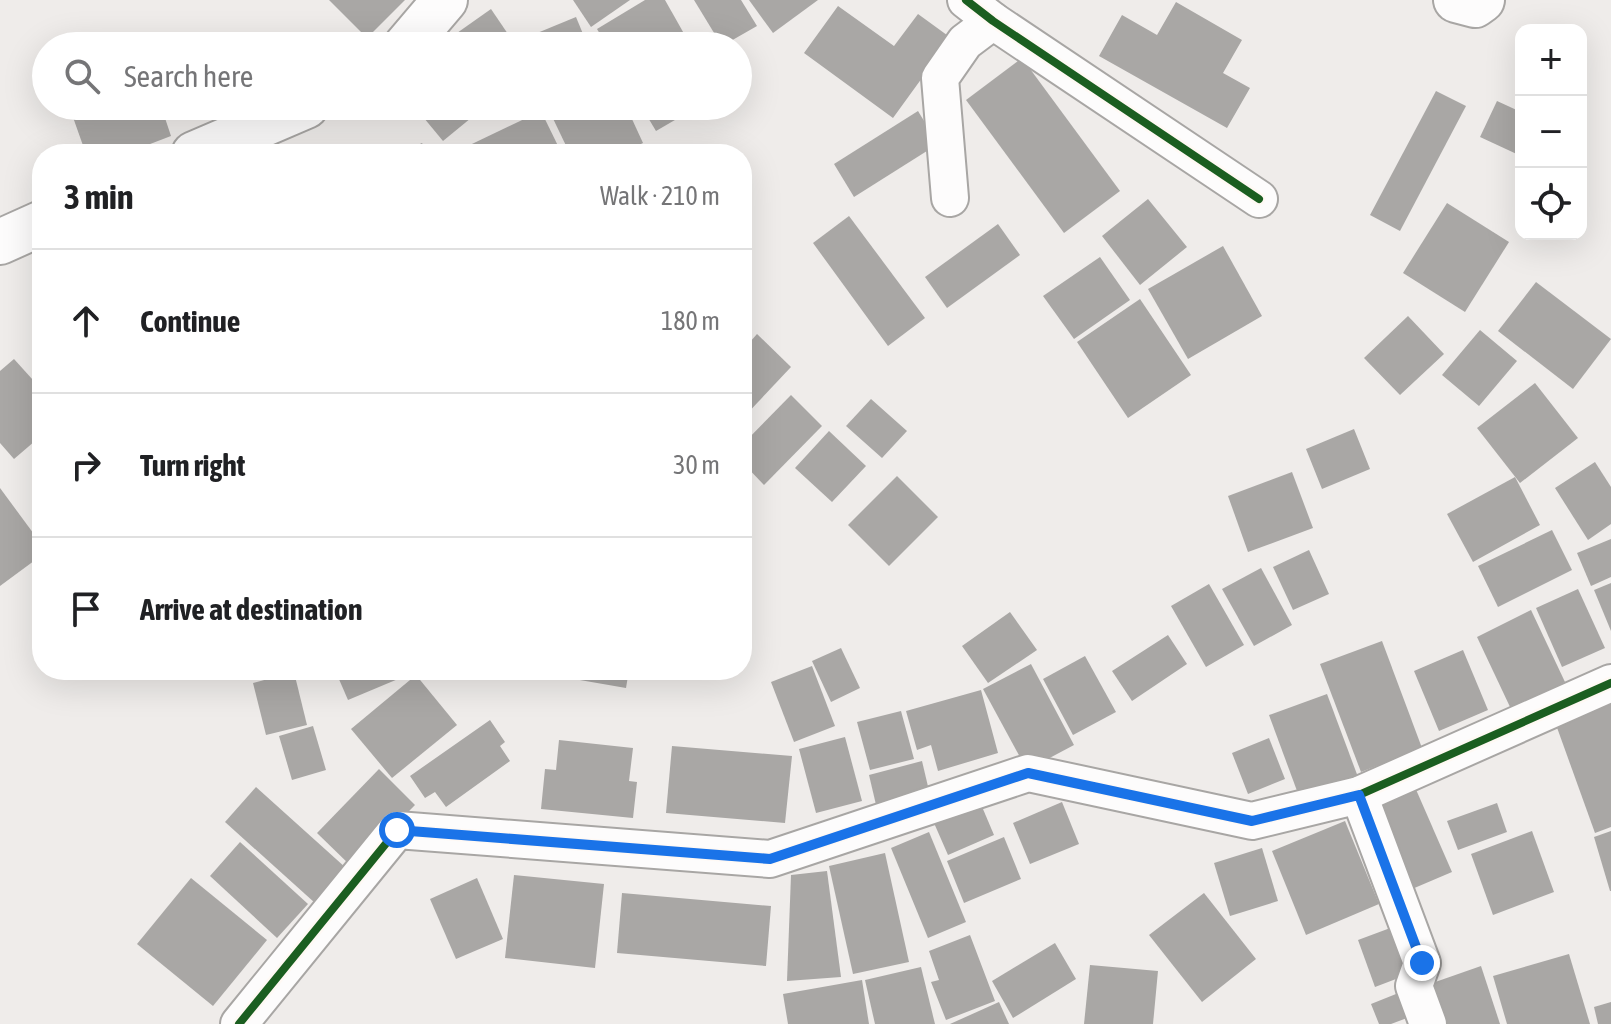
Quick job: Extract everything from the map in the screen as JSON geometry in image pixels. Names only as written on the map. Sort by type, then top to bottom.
[{"type":"street","points":[[418,32],[445,0]]},
{"type":"street","points":[[1456,0],[1475,5],[1482,0]]},
{"type":"street","points":[[950,198],[940,78],[965,42],[979,10],[1259,199]]},
{"type":"street","points":[[217,144],[273,120]]},
{"type":"street","points":[[0,242],[32,228]]},
{"type":"street","points":[[239,1024],[397,830],[770,859],[1028,773],[1252,821],[1359,795],[1611,683]]},
{"type":"street","points":[[1359,795],[1422,963],[1414,986],[1428,1024]]},
{"type":"building","points":[[329,0],[405,0],[373,32],[361,32]]},
{"type":"building","points":[[573,0],[630,0],[591,27]]},
{"type":"building","points":[[645,0],[665,0],[683,32],[599,32],[597,29]]},
{"type":"building","points":[[694,0],[741,0],[757,26],[746,32],[713,32]]},
{"type":"building","points":[[749,0],[818,0],[773,33]]},
{"type":"building","points":[[1176,2],[1242,40],[1223,73],[1250,88],[1227,128],[1099,56],[1122,15],[1157,35]]},
{"type":"building","points":[[838,6],[894,46],[918,14],[951,38],[893,118],[804,53]]},
{"type":"building","points":[[491,9],[507,32],[458,32]]},
{"type":"building","points":[[576,17],[582,32],[540,32]]},
{"type":"building","points":[[1022,58],[1120,191],[1064,233],[966,100]]},
{"type":"building","points":[[1436,91],[1466,106],[1400,231],[1370,215]]},
{"type":"building","points":[[1497,101],[1515,109],[1515,153],[1480,137]]},
{"type":"building","points":[[918,111],[938,144],[854,197],[834,164]]},
{"type":"building","points":[[74,120],[166,120],[171,136],[150,144],[82,144]]},
{"type":"building","points":[[426,120],[469,120],[443,141]]},
{"type":"building","points":[[522,120],[545,120],[557,144],[472,144]]},
{"type":"building","points":[[554,120],[632,120],[643,143],[641,144],[565,144]]},
{"type":"building","points":[[649,120],[675,120],[656,131]]},
{"type":"building","points":[[1148,199],[1187,247],[1140,285],[1102,236]]},
{"type":"building","points":[[1447,203],[1509,242],[1465,312],[1403,273]]},
{"type":"building","points":[[849,216],[925,318],[888,346],[813,243]]},
{"type":"building","points":[[998,224],[1020,255],[947,308],[925,277]]},
{"type":"building","points":[[1223,246],[1262,316],[1188,359],[1148,289]]},
{"type":"building","points":[[1100,257],[1130,300],[1074,339],[1043,296]]},
{"type":"building","points":[[1536,282],[1611,339],[1573,389],[1498,331]]},
{"type":"building","points":[[1140,299],[1191,375],[1128,418],[1077,342]]},
{"type":"building","points":[[1408,316],[1444,354],[1400,395],[1364,358]]},
{"type":"building","points":[[1480,330],[1517,361],[1479,406],[1442,375]]},
{"type":"building","points":[[757,334],[791,367],[752,408],[752,340]]},
{"type":"building","points":[[14,359],[32,379],[32,444],[14,459],[0,443],[0,371]]},
{"type":"building","points":[[1535,383],[1578,438],[1520,483],[1477,428]]},
{"type":"building","points":[[791,395],[822,426],[764,485],[752,472],[752,435]]},
{"type":"building","points":[[871,399],[907,431],[882,458],[846,426]]},
{"type":"building","points":[[1354,429],[1370,469],[1322,489],[1306,449]]},
{"type":"building","points":[[829,431],[866,466],[832,502],[795,468]]},
{"type":"building","points":[[1595,462],[1611,487],[1611,524],[1588,540],[1555,488]]},
{"type":"building","points":[[1292,472],[1313,528],[1248,552],[1228,496]]},
{"type":"building","points":[[897,476],[938,517],[889,566],[848,525]]},
{"type":"building","points":[[1515,477],[1540,525],[1473,562],[1447,514]]},
{"type":"building","points":[[0,488],[32,531],[32,562],[0,586]]},
{"type":"building","points":[[1552,530],[1572,570],[1498,607],[1478,566]]},
{"type":"building","points":[[1611,539],[1611,577],[1591,586],[1577,553]]},
{"type":"building","points":[[1309,550],[1329,594],[1293,610],[1273,567]]},
{"type":"building","points":[[1261,568],[1292,625],[1254,646],[1222,589]]},
{"type":"building","points":[[1611,583],[1611,631],[1594,590]]},
{"type":"building","points":[[1209,584],[1244,645],[1206,667],[1171,606]]},
{"type":"building","points":[[1578,589],[1605,648],[1562,667],[1536,608]]},
{"type":"building","points":[[1531,610],[1565,682],[1511,709],[1477,637]]},
{"type":"building","points":[[1010,612],[1037,650],[988,683],[962,646]]},
{"type":"building","points":[[1168,635],[1187,664],[1132,701],[1112,671]]},
{"type":"building","points":[[1382,641],[1422,748],[1361,772],[1320,664]]},
{"type":"building","points":[[841,648],[860,688],[831,702],[812,661]]},
{"type":"building","points":[[1463,650],[1488,710],[1439,731],[1414,671]]},
{"type":"building","points":[[1085,656],[1116,712],[1073,735],[1043,679]]},
{"type":"building","points":[[1031,664],[1074,745],[1027,770],[983,689]]},
{"type":"building","points":[[812,666],[835,726],[794,742],[771,682]]},
{"type":"building","points":[[296,680],[307,725],[266,735],[253,683]]},
{"type":"building","points":[[339,680],[396,680],[348,700]]},
{"type":"building","points":[[410,680],[420,680],[457,725],[392,778],[351,729]]},
{"type":"building","points":[[580,680],[627,680],[626,688]]},
{"type":"building","points":[[981,690],[998,753],[938,771],[931,745],[917,750],[906,711]]},
{"type":"building","points":[[1327,694],[1358,777],[1300,799],[1269,715]]},
{"type":"building","points":[[1611,701],[1611,827],[1595,833],[1555,722]]},
{"type":"building","points":[[901,711],[914,759],[870,770],[857,722]]},
{"type":"building","points":[[490,720],[505,742],[500,746],[510,761],[446,807],[435,792],[425,798],[410,776]]},
{"type":"building","points":[[313,726],[326,770],[292,780],[279,736]]},
{"type":"building","points":[[845,737],[862,801],[816,813],[799,749]]},
{"type":"building","points":[[1269,738],[1285,779],[1248,794],[1232,753]]},
{"type":"building","points":[[559,740],[633,748],[629,781],[637,782],[633,818],[541,809],[545,769],[556,770]]},
{"type":"building","points":[[672,746],[792,756],[785,823],[666,813]]},
{"type":"building","points":[[922,761],[930,795],[877,809],[869,775]]},
{"type":"building","points":[[379,769],[415,805],[353,868],[317,833]]},
{"type":"building","points":[[1414,785],[1452,872],[1405,892],[1368,805]]},
{"type":"building","points":[[256,787],[346,868],[315,903],[225,822]]},
{"type":"building","points":[[980,802],[994,835],[948,855],[934,823]]},
{"type":"building","points":[[1062,802],[1079,844],[1030,864],[1013,823]]},
{"type":"building","points":[[1497,803],[1507,832],[1458,850],[1447,821]]},
{"type":"building","points":[[1345,821],[1379,904],[1306,935],[1272,851]]},
{"type":"building","points":[[1532,831],[1554,892],[1493,915],[1471,854]]},
{"type":"building","points":[[1611,831],[1611,891],[1610,891],[1594,837]]},
{"type":"building","points":[[929,832],[966,922],[928,938],[891,848]]},
{"type":"building","points":[[1004,837],[1021,879],[964,903],[947,861]]},
{"type":"building","points":[[240,842],[308,904],[277,938],[210,876]]},
{"type":"building","points":[[1262,848],[1278,901],[1230,916],[1214,863]]},
{"type":"building","points":[[885,853],[909,962],[853,974],[829,866]]},
{"type":"building","points":[[827,871],[841,977],[787,981],[791,875]]},
{"type":"building","points":[[514,875],[604,884],[595,968],[505,958]]},
{"type":"building","points":[[191,878],[267,940],[213,1006],[137,944]]},
{"type":"building","points":[[477,878],[503,939],[456,959],[430,899]]},
{"type":"building","points":[[622,893],[771,906],[766,966],[617,953]]},
{"type":"building","points":[[1204,893],[1256,959],[1202,1002],[1149,935]]},
{"type":"building","points":[[1401,924],[1417,971],[1375,987],[1358,940]]},
{"type":"building","points":[[970,935],[995,1001],[946,1020],[931,982],[939,980],[929,951]]},
{"type":"building","points":[[1055,943],[1076,979],[1013,1018],[992,981]]},
{"type":"building","points":[[1569,954],[1590,1024],[1507,1024],[1493,976]]},
{"type":"building","points":[[1090,965],[1158,971],[1153,1024],[1084,1024]]},
{"type":"building","points":[[1481,966],[1500,1024],[1434,1024],[1421,987]]},
{"type":"building","points":[[921,967],[935,1024],[875,1024],[865,980]]},
{"type":"building","points":[[862,980],[869,1024],[788,1024],[783,994]]},
{"type":"building","points":[[1406,990],[1415,1015],[1391,1024],[1379,1024],[1371,1004]]},
{"type":"building","points":[[999,1002],[1009,1024],[950,1024]]},
{"type":"building","points":[[1611,1002],[1611,1024],[1598,1024],[1594,1007]]},
{"type":"cycle path","points":[[966,0],[1259,199]]},
{"type":"cycle path","points":[[239,1024],[397,830],[770,859],[1028,773],[1252,821],[1359,795],[1611,683]]},
{"type":"route","points":[[397,830],[770,859],[1028,773],[1252,821],[1359,795],[1422,963]]}]
